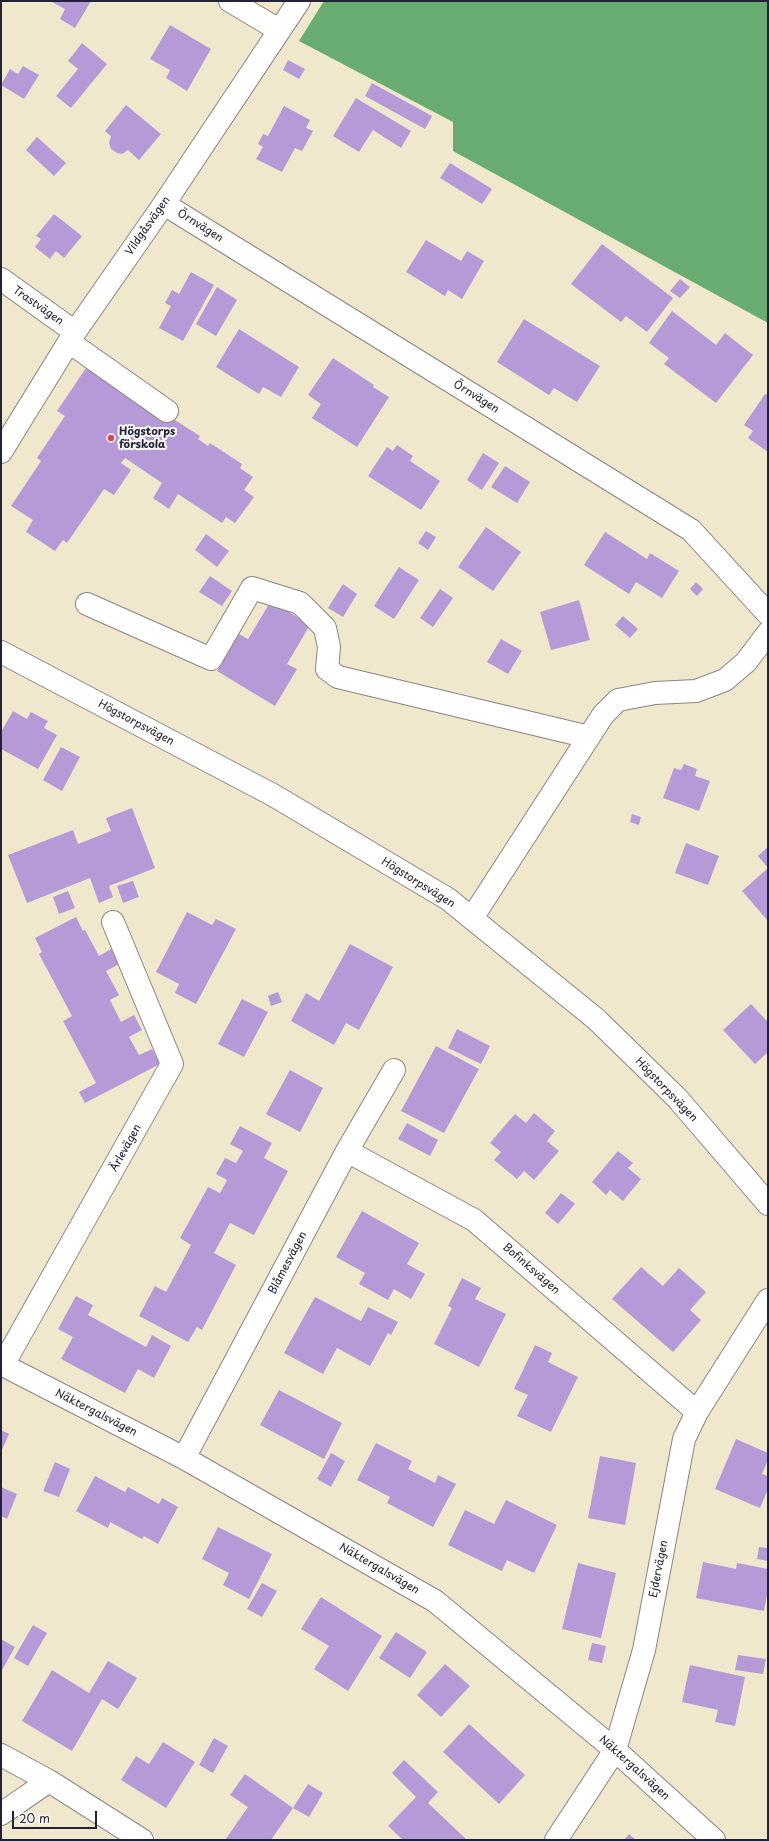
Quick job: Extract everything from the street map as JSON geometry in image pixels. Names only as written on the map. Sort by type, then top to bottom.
[{"type":"street","points":[[230,1],[279,30]]},
{"type":"street","name":"Vildgåsvägen","points":[[1,452],[72,337],[164,204],[299,1]]},
{"type":"street","name":"Örnvägen","points":[[164,204],[691,530],[768,614]]},
{"type":"street","name":"Trastvägen","points":[[1,280],[167,411]]},
{"type":"street","points":[[87,604],[211,659],[252,588],[300,603],[325,628],[329,647],[327,669],[338,678],[589,736]]},
{"type":"street","points":[[472,918],[603,715],[618,700],[655,693],[696,691],[725,680],[746,662],[768,633]]},
{"type":"street","name":"Högstorpsvägen","points":[[1,652],[273,796],[448,899],[596,1019],[678,1098],[768,1204]]},
{"type":"street","name":"Ärlevägen","points":[[2,1364],[172,1064],[113,922]]},
{"type":"street","name":"Blåmesvägen","points":[[184,1458],[347,1151],[394,1070]]},
{"type":"street","name":"Bofinksvägen","points":[[347,1151],[474,1220],[697,1412]]},
{"type":"street","name":"Ejdervägen","points":[[556,1840],[615,1750],[644,1650],[684,1439],[697,1412],[768,1300]]},
{"type":"street","name":"Näktergalsvägen","points":[[2,1364],[184,1458],[435,1601],[615,1750],[714,1840]]},
{"type":"street","points":[[1,1755],[49,1781],[142,1840]]},
{"type":"street","points":[[1,1814],[49,1781]]},
{"type":"green space","points":[[324,1],[768,1],[768,323],[453,151],[453,122],[299,41]]},
{"type":"building","points":[[50,1],[91,1],[75,28],[60,19],[65,9]]},
{"type":"building","points":[[170,25],[211,49],[187,91],[166,78],[170,70],[150,59]]},
{"type":"building","points":[[82,43],[107,64],[71,108],[56,96],[78,69],[68,61]]},
{"type":"building","points":[[288,60],[305,69],[299,79],[283,70]]},
{"type":"building","points":[[23,66],[39,75],[24,99],[1,85],[10,69],[18,74]]},
{"type":"building","points":[[372,83],[432,116],[425,129],[365,96]]},
{"type":"building","points":[[356,98],[411,131],[401,148],[373,130],[359,152],[333,136]]},
{"type":"building","points":[[126,105],[161,134],[139,160],[128,150],[122,154],[111,149],[109,143],[111,136],[105,131]]},
{"type":"building","points":[[284,106],[310,120],[306,128],[313,131],[302,151],[295,148],[282,172],[256,159],[263,147],[258,144],[263,134],[268,136]]},
{"type":"building","points":[[37,137],[66,163],[54,176],[26,150]]},
{"type":"building","points":[[450,163],[492,189],[482,204],[440,178]]},
{"type":"building","points":[[54,214],[82,236],[64,258],[56,251],[50,259],[35,247],[41,239],[36,236]]},
{"type":"building","points":[[426,240],[461,261],[467,251],[484,261],[462,299],[448,290],[445,296],[406,272]]},
{"type":"building","points":[[602,244],[673,298],[647,332],[626,316],[621,322],[571,284]]},
{"type":"building","points":[[191,272],[214,285],[183,341],[159,328],[171,306],[165,303],[172,290],[179,294]]},
{"type":"building","points":[[680,279],[690,287],[680,298],[670,291]]},
{"type":"building","points":[[217,287],[237,300],[216,336],[196,324]]},
{"type":"building","points":[[672,311],[716,345],[725,333],[753,355],[716,403],[664,364],[669,358],[649,343]]},
{"type":"building","points":[[524,319],[600,366],[577,402],[554,388],[549,395],[497,362]]},
{"type":"building","points":[[239,329],[299,367],[281,397],[263,387],[259,394],[216,367]]},
{"type":"building","points":[[333,358],[374,385],[373,387],[389,397],[357,447],[312,418],[321,404],[308,395]]},
{"type":"building","points":[[88,365],[200,436],[198,439],[208,446],[210,443],[242,464],[240,468],[253,477],[244,490],[254,497],[235,523],[226,517],[222,523],[178,494],[169,509],[153,498],[162,483],[125,458],[121,463],[131,470],[114,495],[104,489],[67,543],[63,540],[55,551],[26,532],[33,520],[11,506],[41,461],[37,458],[65,416],[57,411]]},
{"type":"building","points":[[765,394],[768,395],[768,452],[748,438],[753,431],[744,425]]},
{"type":"building","points":[[397,445],[413,456],[410,461],[440,481],[421,510],[368,476],[387,447],[393,451]]},
{"type":"building","points":[[483,453],[499,463],[482,490],[467,480]]},
{"type":"building","points":[[505,466],[530,482],[517,503],[491,487]]},
{"type":"building","points":[[486,527],[521,552],[493,591],[458,567]]},
{"type":"building","points":[[426,531],[436,537],[428,550],[418,543]]},
{"type":"building","points":[[605,532],[647,559],[650,553],[679,571],[662,598],[636,582],[629,594],[584,565]]},
{"type":"building","points":[[206,534],[229,551],[217,567],[195,550]]},
{"type":"building","points":[[399,567],[419,580],[394,619],[374,606]]},
{"type":"building","points":[[210,576],[232,591],[222,606],[199,592]]},
{"type":"building","points":[[696,582],[703,589],[697,596],[690,589]]},
{"type":"building","points":[[343,584],[357,594],[343,617],[328,608]]},
{"type":"building","points":[[440,589],[453,598],[433,627],[420,618]]},
{"type":"building","points":[[579,600],[590,640],[551,650],[540,612]]},
{"type":"building","points":[[271,601],[310,625],[287,664],[297,669],[275,706],[217,671],[239,634],[248,639]]},
{"type":"building","points":[[623,616],[638,629],[630,638],[615,625]]},
{"type":"building","points":[[501,639],[522,651],[508,674],[487,662]]},
{"type":"building","points":[[13,711],[27,719],[31,712],[48,721],[44,728],[57,735],[38,769],[1,749],[1,732]]},
{"type":"building","points":[[61,747],[80,757],[62,791],[43,780]]},
{"type":"building","points":[[684,764],[697,769],[695,776],[710,781],[699,811],[663,798],[674,768],[681,770]]},
{"type":"building","points":[[132,808],[155,868],[109,886],[113,897],[99,903],[90,878],[27,903],[8,855],[73,830],[78,844],[111,831],[106,818]]},
{"type":"building","points":[[632,814],[641,817],[639,825],[630,822]]},
{"type":"building","points":[[686,843],[719,856],[708,885],[675,873]]},
{"type":"building","points":[[768,847],[768,868],[758,856]]},
{"type":"building","points":[[768,868],[768,921],[742,891]]},
{"type":"building","points":[[133,881],[139,897],[123,903],[117,886]]},
{"type":"building","points":[[68,891],[75,908],[59,914],[53,897]]},
{"type":"building","points":[[187,912],[212,925],[216,919],[236,929],[196,1004],[175,993],[179,984],[156,972]]},
{"type":"building","points":[[76,917],[99,956],[111,949],[119,964],[106,971],[119,995],[110,1000],[121,1022],[134,1015],[142,1030],[129,1037],[139,1055],[152,1049],[160,1064],[85,1103],[79,1092],[96,1083],[63,1021],[72,1016],[39,954],[42,952],[35,938]]},
{"type":"building","points":[[350,944],[393,967],[359,1030],[346,1023],[334,1045],[291,1021],[306,993],[319,1001]]},
{"type":"building","points":[[278,992],[282,1002],[271,1006],[268,996]]},
{"type":"building","points":[[242,999],[268,1012],[244,1057],[218,1044]]},
{"type":"building","points":[[751,1004],[768,1022],[768,1052],[755,1064],[723,1030]]},
{"type":"building","points":[[457,1029],[490,1046],[481,1064],[448,1048]]},
{"type":"building","points":[[436,1046],[479,1069],[444,1133],[401,1111]]},
{"type":"building","points":[[290,1070],[323,1088],[300,1132],[266,1114]]},
{"type":"building","points":[[534,1113],[555,1131],[547,1141],[559,1151],[534,1180],[524,1171],[517,1179],[494,1160],[501,1152],[490,1143],[515,1114],[526,1123]]},
{"type":"building","points":[[407,1123],[438,1140],[430,1156],[398,1139]]},
{"type":"building","points":[[240,1126],[272,1143],[264,1158],[288,1171],[254,1235],[230,1223],[214,1253],[236,1265],[202,1330],[197,1327],[188,1342],[139,1316],[155,1286],[166,1292],[191,1245],[180,1238],[208,1187],[220,1193],[227,1180],[216,1174],[225,1158],[236,1163],[243,1151],[230,1144]]},
{"type":"building","points":[[618,1151],[633,1163],[628,1168],[641,1179],[623,1201],[610,1190],[606,1195],[592,1182]]},
{"type":"building","points":[[561,1193],[575,1204],[558,1224],[545,1213]]},
{"type":"building","points":[[362,1211],[419,1243],[407,1264],[425,1274],[411,1299],[394,1289],[388,1300],[359,1284],[365,1273],[336,1257]]},
{"type":"building","points":[[641,1267],[663,1286],[679,1268],[706,1292],[690,1310],[701,1320],[673,1352],[612,1299]]},
{"type":"building","points":[[462,1278],[481,1288],[475,1299],[506,1314],[479,1367],[434,1344],[452,1308],[448,1306]]},
{"type":"building","points":[[76,1296],[93,1305],[88,1315],[146,1347],[152,1335],[171,1346],[154,1378],[138,1369],[125,1393],[61,1359],[73,1337],[58,1329]]},
{"type":"building","points":[[315,1297],[361,1321],[368,1307],[398,1322],[391,1335],[388,1333],[370,1366],[337,1348],[323,1374],[284,1353]]},
{"type":"building","points":[[535,1345],[552,1353],[548,1362],[578,1377],[551,1432],[517,1416],[528,1395],[514,1389]]},
{"type":"building","points":[[279,1390],[342,1423],[324,1459],[260,1425]]},
{"type":"building","points":[[1,1430],[9,1434],[1,1452]]},
{"type":"building","points":[[736,1439],[768,1453],[768,1460],[762,1474],[768,1476],[768,1489],[760,1508],[715,1489]]},
{"type":"building","points":[[376,1443],[412,1461],[408,1469],[435,1483],[438,1475],[456,1484],[433,1527],[387,1503],[390,1497],[357,1480]]},
{"type":"building","points":[[331,1453],[345,1461],[331,1487],[317,1479]]},
{"type":"building","points":[[600,1456],[636,1463],[625,1525],[588,1518]]},
{"type":"building","points":[[55,1462],[70,1469],[59,1497],[43,1491]]},
{"type":"building","points":[[95,1476],[125,1492],[128,1487],[159,1504],[162,1498],[178,1507],[158,1544],[144,1536],[142,1539],[110,1522],[108,1528],[76,1511]]},
{"type":"building","points":[[1,1487],[17,1494],[7,1519],[1,1516]]},
{"type":"building","points":[[506,1500],[557,1525],[534,1573],[507,1560],[502,1571],[448,1545],[465,1510],[494,1524]]},
{"type":"building","points":[[218,1527],[272,1554],[249,1599],[223,1585],[229,1573],[202,1559]]},
{"type":"building","points":[[759,1547],[768,1548],[768,1561],[757,1559]]},
{"type":"building","points":[[703,1562],[736,1569],[737,1563],[768,1569],[768,1590],[764,1611],[696,1598]]},
{"type":"building","points":[[578,1563],[616,1573],[601,1638],[562,1629]]},
{"type":"building","points":[[262,1583],[277,1591],[262,1617],[247,1609]]},
{"type":"building","points":[[321,1597],[382,1636],[348,1691],[314,1669],[329,1646],[301,1629]]},
{"type":"building","points":[[33,1625],[47,1633],[28,1666],[14,1658]]},
{"type":"building","points":[[396,1632],[427,1652],[410,1678],[379,1658]]},
{"type":"building","points":[[1,1639],[15,1647],[1,1672]]},
{"type":"building","points":[[592,1643],[606,1646],[602,1663],[588,1660]]},
{"type":"building","points":[[738,1655],[766,1659],[763,1674],[735,1670]]},
{"type":"building","points":[[108,1661],[137,1678],[118,1709],[102,1699],[72,1751],[22,1721],[52,1670],[89,1693]]},
{"type":"building","points":[[445,1664],[470,1686],[441,1717],[417,1695]]},
{"type":"building","points":[[690,1665],[745,1677],[735,1726],[715,1722],[718,1710],[682,1702]]},
{"type":"building","points":[[469,1724],[525,1775],[499,1804],[443,1752]]},
{"type":"building","points":[[214,1738],[228,1746],[213,1773],[199,1765]]},
{"type":"building","points":[[163,1742],[195,1762],[166,1808],[121,1780],[136,1756],[149,1764]]},
{"type":"building","points":[[404,1760],[438,1792],[428,1803],[467,1840],[403,1840],[388,1826],[416,1797],[392,1773]]},
{"type":"building","points":[[245,1774],[293,1808],[271,1840],[225,1840],[248,1807],[230,1795]]},
{"type":"building","points":[[308,1784],[323,1793],[309,1817],[293,1808]]},
{"type":"building","points":[[629,1834],[636,1840],[624,1840]]},
{"type":"place","name":"Högstorps förskola","points":[[111,438]]}]
